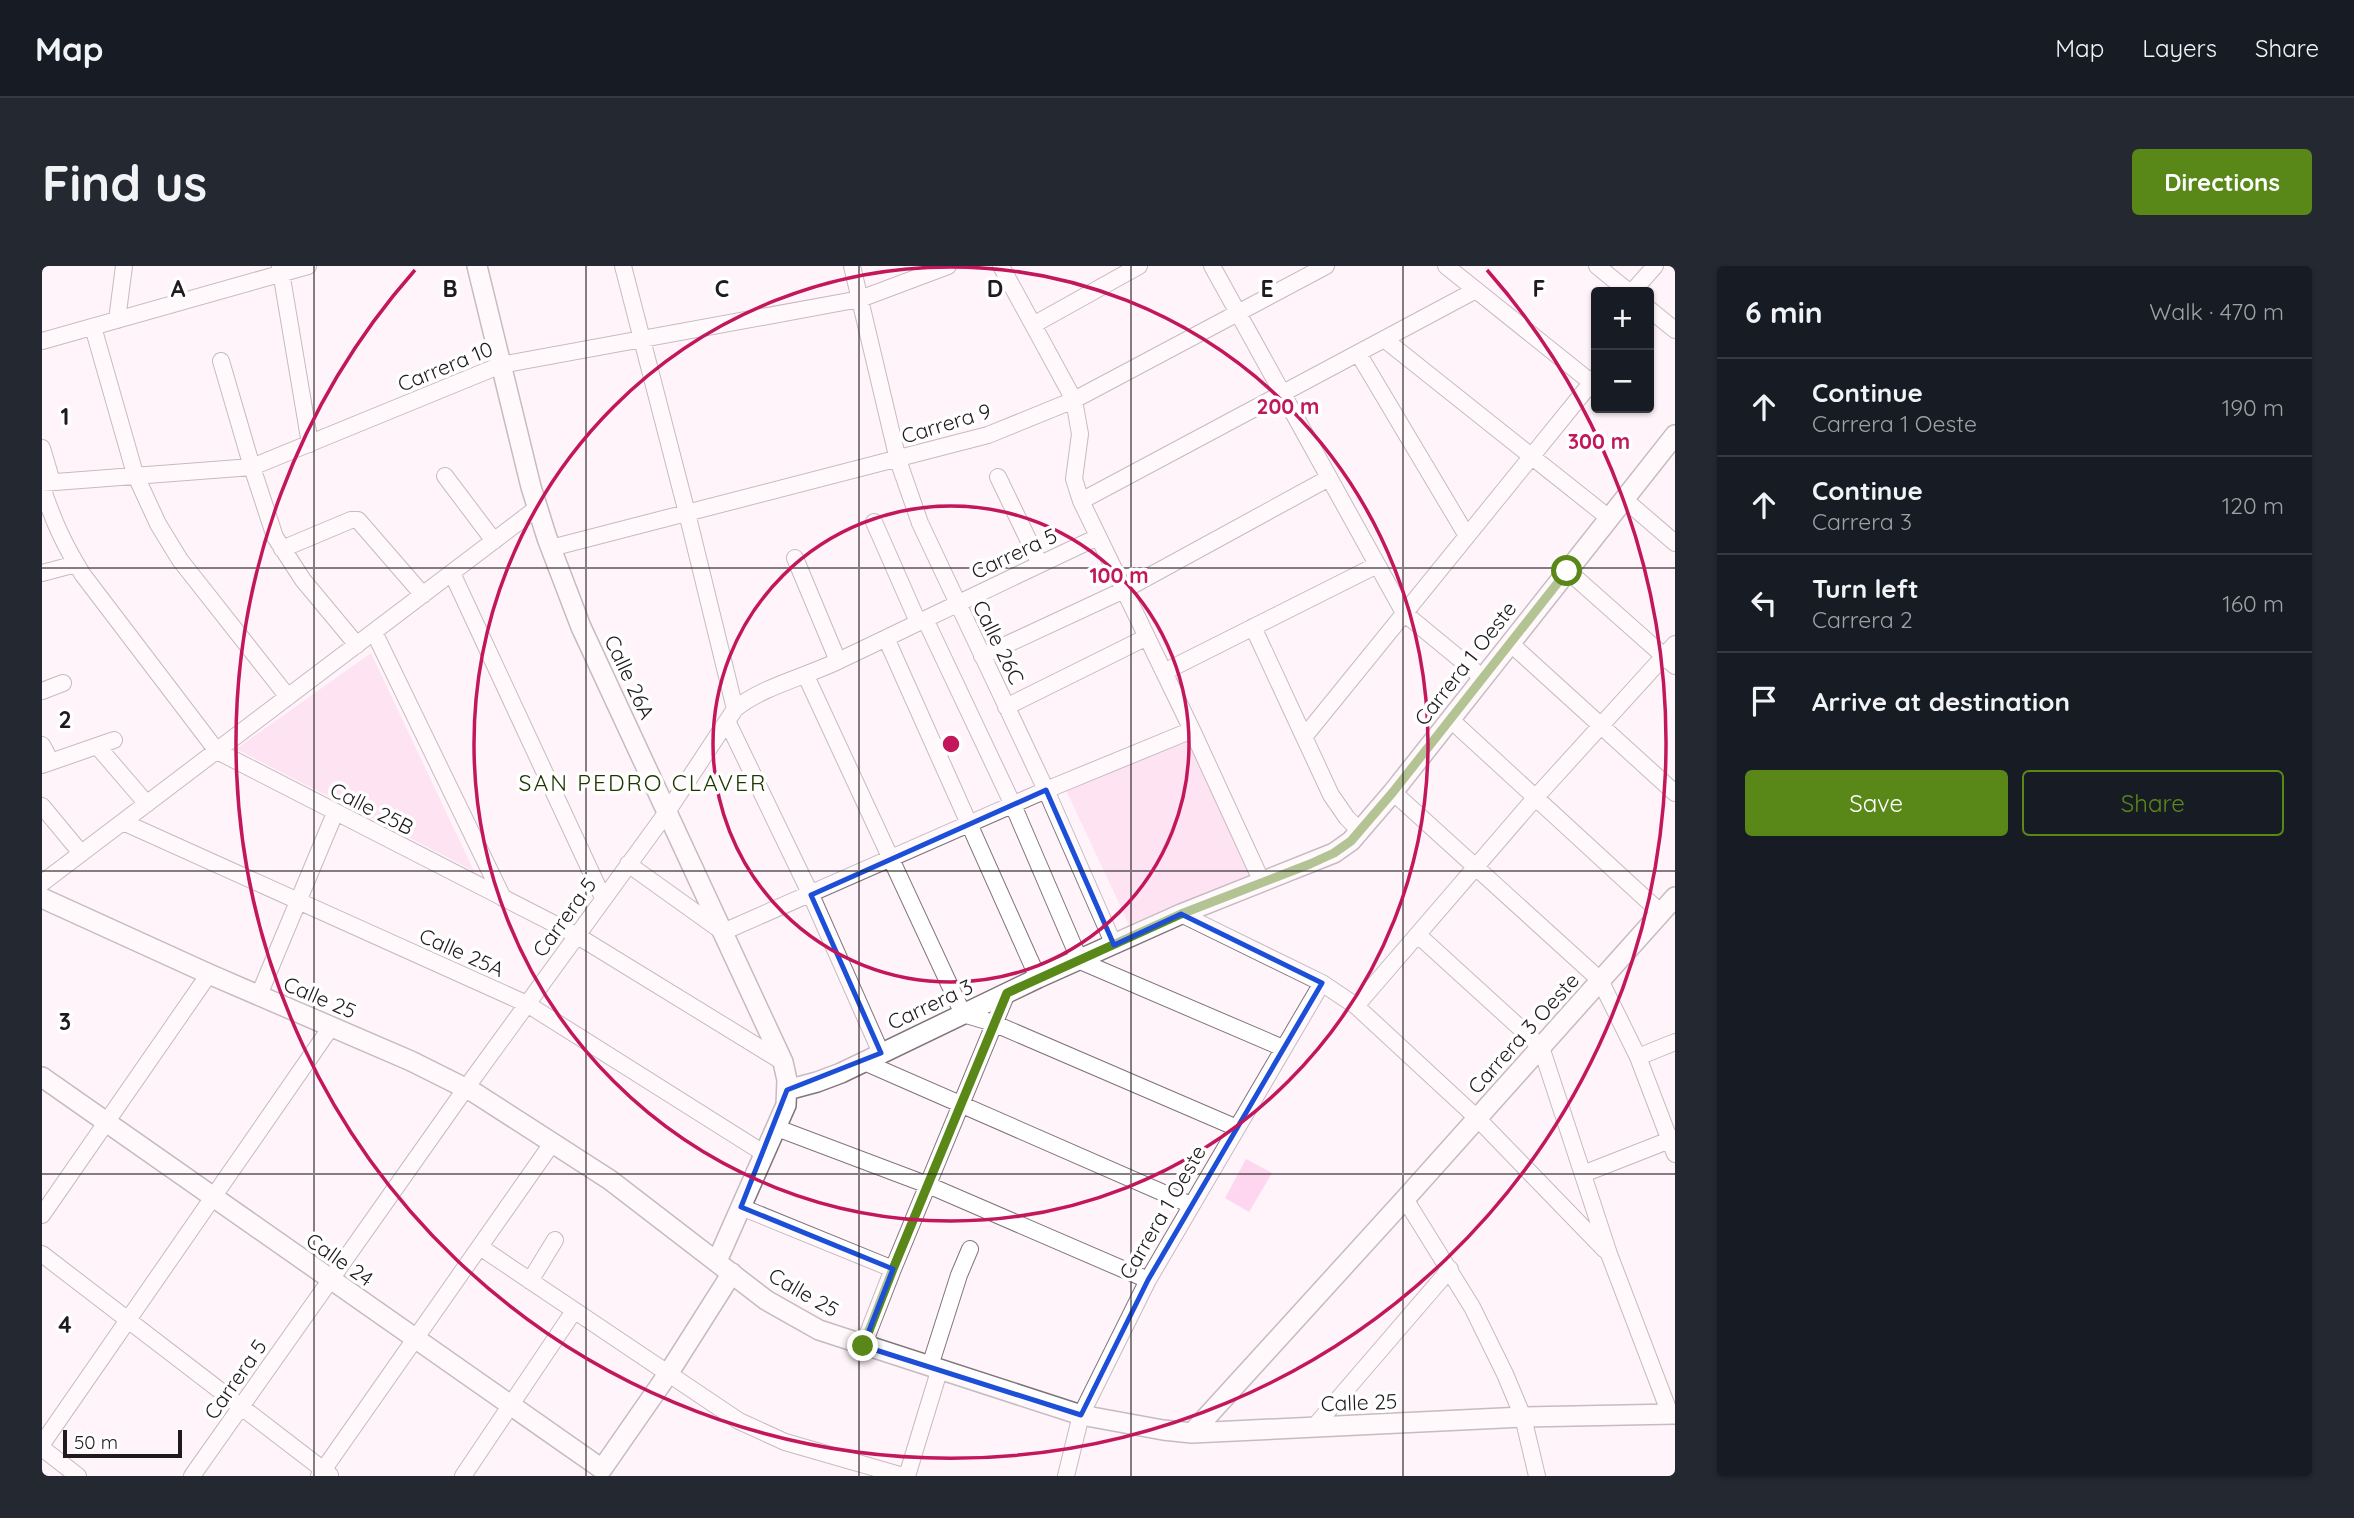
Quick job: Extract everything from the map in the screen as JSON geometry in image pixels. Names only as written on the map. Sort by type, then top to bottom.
[{"type":"street","points":[[117,320],[124,266]]},
{"type":"street","points":[[42,341],[281,270],[308,266]]},
{"type":"street","name":"Calle 26A","points":[[477,266],[537,508],[551,548],[582,627],[783,1062],[787,1090]]},
{"type":"street","points":[[623,266],[687,513],[731,715],[811,895],[872,1057],[961,1104],[1191,1205]]},
{"type":"street","name":"Calle 26C","points":[[852,266],[898,460],[920,523],[1046,790],[1114,945]]},
{"type":"street","name":"Carrera 10","points":[[45,484],[135,474],[251,467],[501,365],[860,299],[948,266]]},
{"type":"street","points":[[1001,266],[1074,400],[1080,434],[1074,479],[1080,501],[1192,730],[1262,882]]},
{"type":"street","points":[[1034,325],[1139,266]]},
{"type":"street","points":[[1212,266],[1404,613],[1483,678]]},
{"type":"street","name":"Carrera 9","points":[[551,548],[988,435],[1074,400],[1326,266]]},
{"type":"street","points":[[1446,266],[1591,378]]},
{"type":"street","points":[[1597,266],[1624,287]]},
{"type":"street","points":[[1635,287],[1655,266]]},
{"type":"street","points":[[281,270],[310,444]]},
{"type":"street","points":[[1080,501],[1476,290]]},
{"type":"street","points":[[1654,314],[1675,330]]},
{"type":"street","points":[[93,327],[135,474],[158,524],[180,560],[288,697]]},
{"type":"street","points":[[1384,339],[1609,518]]},
{"type":"street","points":[[1358,353],[1467,536]]},
{"type":"street","points":[[221,361],[267,517],[282,549],[303,580],[357,645]]},
{"type":"street","points":[[1304,737],[1591,384]]},
{"type":"street","name":"Carrera 1 Oeste","points":[[1262,882],[1334,853],[1360,831],[1675,435]]},
{"type":"street","name":"Calle 25B","points":[[42,448],[45,484],[54,525],[76,564],[217,751],[576,935],[783,1062]]},
{"type":"street","points":[[445,476],[494,541]]},
{"type":"street","points":[[998,477],[1040,564]]},
{"type":"street","points":[[982,656],[1124,590],[1329,478]]},
{"type":"street","points":[[1624,499],[1675,543]]},
{"type":"street","points":[[42,883],[537,508]]},
{"type":"street","points":[[282,549],[351,520],[358,520],[423,595]]},
{"type":"street","points":[[874,522],[1013,805],[1080,961],[1283,1048]]},
{"type":"street","name":"Carrera 5","points":[[192,1476],[466,1088],[667,812],[731,715],[747,700],[761,693],[806,676],[1098,537]]},
{"type":"street","points":[[795,558],[838,661]]},
{"type":"street","points":[[42,573],[76,564]]},
{"type":"street","points":[[1164,672],[1377,565]]},
{"type":"street","points":[[1356,1006],[1536,797],[1671,655],[1567,571]]},
{"type":"street","points":[[452,573],[603,898]]},
{"type":"street","points":[[1253,627],[1331,795],[1360,831]]},
{"type":"street","points":[[374,632],[503,898]]},
{"type":"street","points":[[1006,707],[1147,637]]},
{"type":"street","points":[[886,638],[1038,978]]},
{"type":"street","points":[[1510,643],[1675,793]]},
{"type":"street","points":[[806,676],[963,1014],[993,1023],[1237,1128]]},
{"type":"street","points":[[42,691],[63,683]]},
{"type":"street","points":[[1450,719],[1661,913]]},
{"type":"street","points":[[628,864],[723,932],[1046,790],[1192,730]]},
{"type":"street","points":[[42,745],[46,763],[106,744],[147,804]]},
{"type":"street","points":[[1393,792],[1600,980],[1638,1057],[1673,1144],[1583,1174]]},
{"type":"street","points":[[42,806],[81,853]]},
{"type":"street","points":[[259,995],[335,813]]},
{"type":"street","name":"Calle 25A","points":[[123,822],[527,1004],[765,1153]]},
{"type":"street","name":"Carrera 3","points":[[787,1090],[817,1082],[1038,978],[1181,914],[1262,882]]},
{"type":"street","name":"Carrera 3 Oeste","points":[[1192,1433],[1675,897]]},
{"type":"street","name":"Calle 25","points":[[42,898],[411,1061],[466,1088],[610,1180],[766,1300],[800,1321],[863,1346],[1081,1415],[1192,1433],[1524,1417],[1672,1414]]},
{"type":"street","points":[[1181,914],[1322,982],[1356,1006],[1477,1118],[1609,1254]]},
{"type":"street","points":[[1418,935],[1541,1047],[1609,1254],[1672,1414]]},
{"type":"street","points":[[42,1215],[209,974]]},
{"type":"street","name":"Carrera 1 Oeste","points":[[1066,1476],[1081,1415],[1147,1280],[1322,982]]},
{"type":"street","points":[[863,1346],[1007,993]]},
{"type":"street","points":[[78,1476],[42,1446],[331,1027]]},
{"type":"street","points":[[1638,1057],[1675,1042]]},
{"type":"street","name":"Calle 24","points":[[42,1077],[510,1405],[604,1474]]},
{"type":"street","points":[[604,1474],[667,1374],[724,1267],[741,1207],[777,1128],[786,1105],[787,1090]]},
{"type":"street","points":[[777,1128],[928,1185],[1147,1280]]},
{"type":"street","points":[[42,1254],[241,1406],[325,1474],[553,1142]]},
{"type":"street","points":[[1405,1199],[1472,1307],[1505,1374],[1524,1417],[1537,1476]]},
{"type":"street","points":[[741,1207],[893,1269]]},
{"type":"street","points":[[530,1281],[555,1240]]},
{"type":"street","points":[[480,1247],[667,1374],[761,1433],[905,1476],[959,1275],[970,1249]]},
{"type":"street","points":[[1314,1427],[1450,1269]]},
{"type":"street","points":[[463,1476],[574,1311]]},
{"type":"highlighted area","points":[[1046,790],[1114,945],[1181,914],[1322,983],[1148,1280],[1081,1415],[863,1346],[893,1269],[741,1207],[787,1090],[881,1053],[811,895]]},
{"type":"shaded area","points":[[371,653],[474,871],[236,749]]},
{"type":"shaded area","points":[[1191,737],[1252,876],[1132,931],[1065,788]]},
{"type":"shaded area","points":[[1246,1159],[1272,1173],[1249,1212],[1225,1198]]},
{"type":"district","name":"SAN PEDRO CLAVER","points":[[643,782]]},
{"type":"route","points":[[863,1346],[1007,993],[1181,914],[1310,864],[1334,853],[1351,841],[1393,792],[1567,571]]}]
